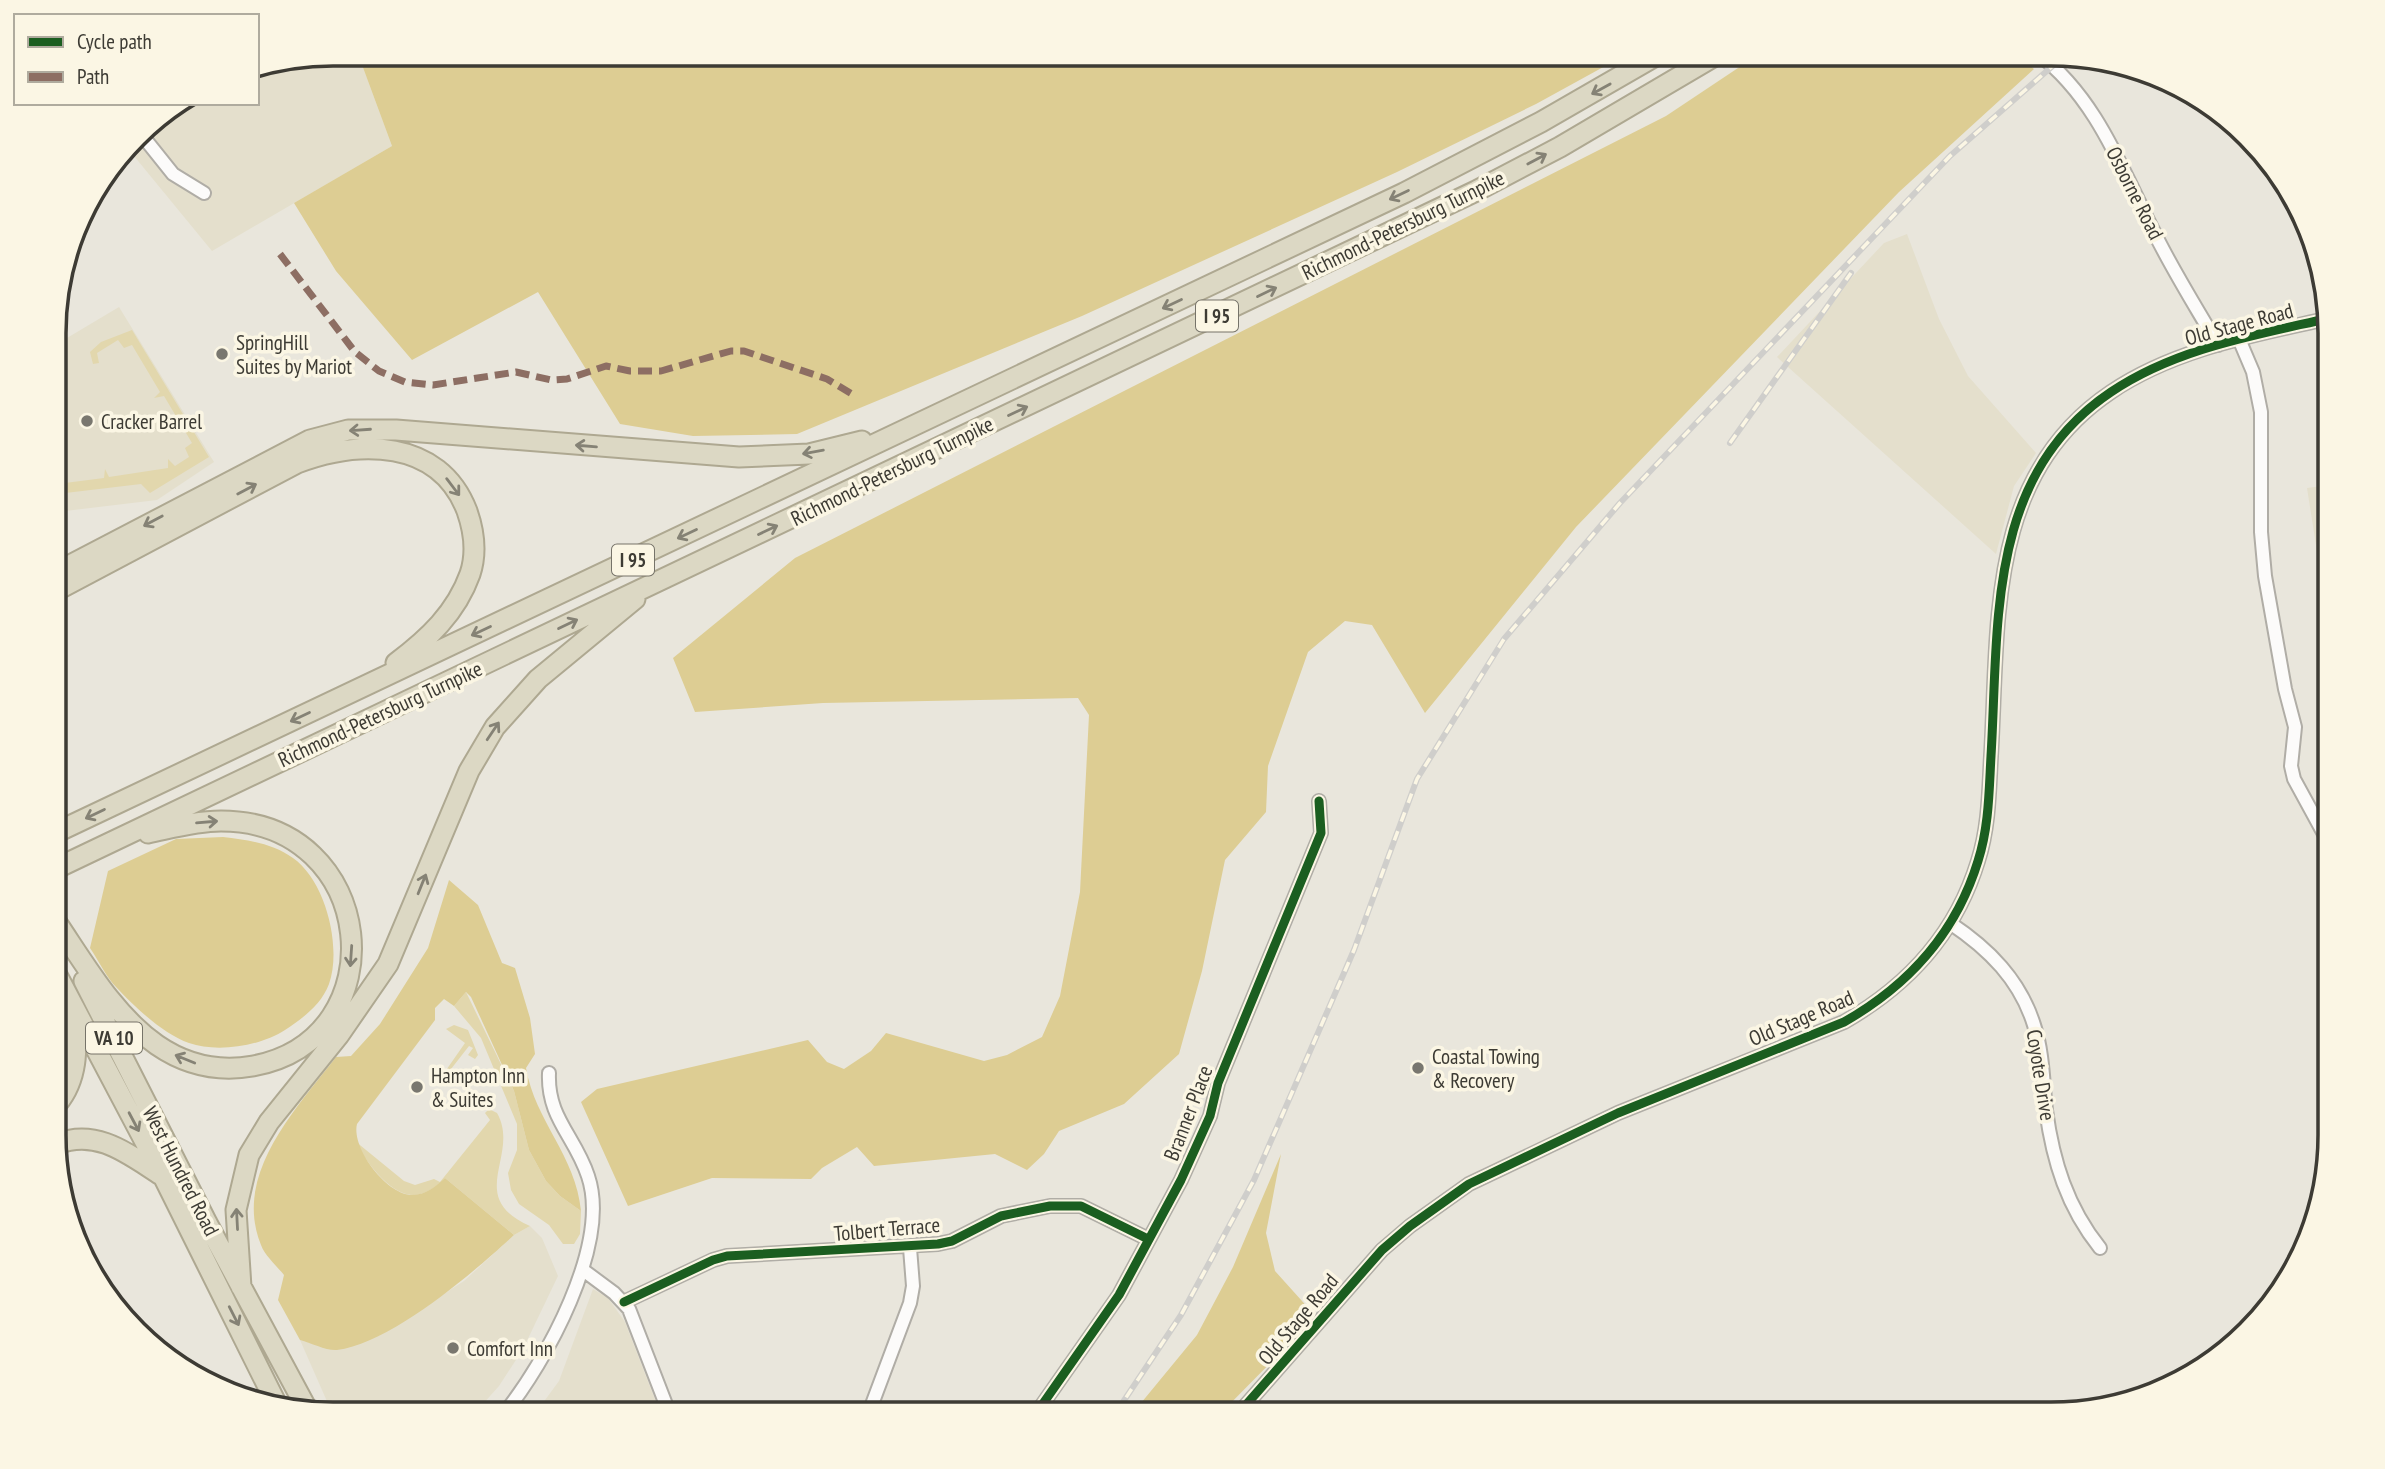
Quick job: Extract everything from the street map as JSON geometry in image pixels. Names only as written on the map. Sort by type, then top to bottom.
[{"type":"highway","name":"Richmond-Petersburg Turnpike","points":[[66,828],[1471,160],[1638,66]]},
{"type":"highway","name":"Richmond-Petersburg Turnpike","points":[[66,864],[1476,191],[1560,147],[1698,66]]},
{"type":"highway","points":[[66,567],[289,449],[348,430],[396,430],[667,453],[761,457],[808,454],[903,431]]},
{"type":"highway","points":[[66,585],[297,463],[339,450],[364,447],[399,450],[430,464],[452,485],[462,500],[472,529],[473,560],[463,590],[442,623],[411,652],[362,688]]},
{"type":"highway","points":[[241,1287],[236,1210],[249,1155],[269,1122],[340,1035],[388,964],[479,753],[508,711],[538,679],[623,612],[646,587]]},
{"type":"highway","points":[[66,935],[127,1018],[159,1046],[194,1063],[222,1068],[260,1064],[291,1051],[328,1019],[345,988],[352,940],[349,919],[337,886],[306,848],[292,838],[263,826],[219,821],[116,840]]},
{"type":"highway","name":"West Hundred Road","points":[[66,947],[302,1400]]},
{"type":"highway","name":"West Hundred Road","points":[[66,992],[163,1176],[271,1394]]},
{"type":"highway","points":[[66,1090],[75,1063],[75,1009]]},
{"type":"highway","points":[[66,1142],[82,1138],[102,1141],[163,1176]]},
{"type":"street","name":"Osborne Road","points":[[2054,66],[2062,72],[2112,146],[2155,234],[2218,345]]},
{"type":"street","points":[[148,142],[173,174],[204,193]]},
{"type":"street","name":"Old Stage Road","points":[[1249,1402],[1351,1283],[1395,1239],[1439,1204],[1500,1167],[1563,1138],[1844,1022],[1904,981],[1950,923],[1971,882],[1985,834],[2002,580],[2022,500],[2051,450],[2091,407],[2139,376],[2218,345],[2318,321]]},
{"type":"street","points":[[2239,339],[2253,372],[2261,412],[2263,554],[2271,619],[2295,727],[2291,766],[2294,779],[2318,823]]},
{"type":"street","name":"Branner Place","points":[[1044,1402],[1119,1295],[1201,1137],[1218,1083],[1321,833],[1319,801]]},
{"type":"street","name":"Coyote Drive","points":[[1950,923],[1996,960],[2029,1011],[2041,1051],[2046,1110],[2062,1181],[2076,1214],[2100,1248]]},
{"type":"street","points":[[512,1402],[540,1362],[583,1270],[591,1241],[593,1198],[581,1158],[552,1109],[548,1093],[550,1073]]},
{"type":"street","name":"Tolbert Terrace","points":[[624,1302],[727,1256],[909,1248],[952,1241],[1001,1216],[1050,1206],[1081,1206],[1148,1239]]},
{"type":"street","points":[[872,1402],[910,1303],[913,1286],[909,1248]]},
{"type":"street","points":[[583,1270],[624,1302],[665,1402]]},
{"type":"shaded area","points":[[362,66],[392,146],[212,251],[134,156],[171,122],[196,105],[259,105],[259,78],[316,67]]},
{"type":"shaded area","points":[[362,66],[1605,66],[1536,104],[1397,172],[1082,316],[797,434],[693,436],[620,424],[538,292],[412,360],[336,271],[294,203],[392,146]]},
{"type":"shaded area","points":[[1741,66],[2030,66],[2034,69],[1899,192],[1576,527],[1425,713],[1372,625],[1345,621],[1308,652],[1268,766],[1266,812],[1225,860],[1202,971],[1179,1054],[1124,1104],[1059,1131],[1044,1154],[1027,1170],[995,1154],[874,1166],[857,1147],[822,1168],[811,1179],[712,1178],[628,1206],[581,1102],[597,1089],[808,1040],[827,1062],[844,1069],[871,1051],[886,1033],[984,1061],[1007,1055],[1042,1037],[1060,996],[1080,892],[1089,715],[1078,698],[823,703],[695,712],[673,658],[795,558],[1666,116]]},
{"type":"shaded area","points":[[1907,234],[1939,319],[1968,376],[2036,453],[2014,486],[1996,554],[1777,357],[1884,243]]},
{"type":"shaded area","points":[[119,307],[214,462],[157,500],[66,511],[67,338]]},
{"type":"shaded area","points":[[132,330],[209,457],[150,493],[141,484],[66,493],[66,483],[104,478],[105,469],[109,477],[168,468],[168,459],[175,466],[189,457],[185,448],[192,443],[164,396],[154,398],[160,392],[132,345],[124,348],[118,340],[97,353],[99,363],[93,364],[90,352],[101,342]]},
{"type":"shaded area","points":[[2318,487],[2318,558],[2307,488]]},
{"type":"shaded area","points":[[223,837],[251,841],[277,849],[305,869],[322,898],[334,952],[329,984],[316,1005],[305,1016],[275,1036],[264,1040],[238,1046],[212,1047],[179,1039],[150,1019],[113,984],[90,948],[108,871],[176,839]]},
{"type":"shaded area","points":[[449,880],[478,905],[502,963],[515,968],[530,1018],[535,1054],[526,1068],[531,1087],[572,1173],[581,1211],[560,1196],[546,1181],[529,1150],[514,1091],[471,997],[466,992],[454,1006],[444,999],[435,1008],[435,1020],[357,1124],[360,1145],[365,1157],[382,1179],[402,1193],[417,1195],[430,1190],[445,1178],[514,1235],[455,1286],[407,1320],[359,1345],[337,1350],[324,1348],[300,1340],[278,1300],[284,1275],[261,1245],[254,1219],[255,1193],[262,1168],[287,1120],[336,1057],[351,1056],[380,1024],[428,948]]},
{"type":"shaded area","points":[[466,992],[514,1091],[529,1150],[546,1181],[560,1196],[581,1211],[580,1234],[574,1244],[563,1244],[549,1225],[519,1204],[511,1190],[508,1173],[517,1150],[517,1124],[481,1038],[454,1006]]},
{"type":"shaded area","points":[[454,1025],[468,1030],[478,1055],[475,1059],[468,1055],[473,1048],[469,1046],[444,1078],[442,1076],[465,1043],[446,1029]]},
{"type":"shaded area","points":[[489,1109],[497,1113],[503,1129],[497,1189],[500,1202],[511,1215],[530,1226],[514,1235],[445,1178],[434,1188],[421,1194],[402,1193],[386,1182],[364,1157],[355,1141],[404,1181],[415,1185],[434,1179],[440,1182],[490,1120],[485,1113]]},
{"type":"shaded area","points":[[1281,1154],[1266,1233],[1275,1271],[1311,1311],[1287,1346],[1232,1402],[1142,1402],[1197,1335],[1233,1267]]},
{"type":"shaded area","points":[[530,1226],[542,1238],[558,1276],[523,1349],[499,1386],[485,1402],[327,1402],[300,1340],[336,1350],[380,1335],[464,1281],[514,1235]]},
{"type":"shaded area","points":[[593,1289],[608,1298],[625,1322],[656,1402],[544,1402],[559,1381]]},
{"type":"railway","points":[[1123,1402],[1181,1315],[1254,1180],[1354,950],[1417,779],[1504,639],[1620,503],[1950,156],[2053,66]]},
{"type":"railway","points":[[1730,443],[1851,273]]},
{"type":"marked path","points":[[280,254],[355,352],[379,371],[405,382],[433,385],[516,372],[551,380],[567,379],[606,366],[630,371],[661,371],[731,351],[744,351],[827,379],[852,394]]},
{"type":"cycle path","points":[[1249,1402],[1382,1250],[1410,1226],[1469,1184],[1618,1113],[1844,1022],[1868,1007],[1909,974],[1927,955],[1957,911],[1969,887],[1982,848],[1989,796],[2000,605],[2007,556],[2020,509],[2041,466],[2070,426],[2111,392],[2136,377],[2162,364],[2217,345],[2318,321]]},
{"type":"cycle path","points":[[1044,1402],[1119,1295],[1181,1180],[1210,1116],[1218,1083],[1321,833],[1319,801]]},
{"type":"cycle path","points":[[624,1302],[727,1256],[938,1244],[952,1241],[1001,1216],[1050,1206],[1081,1206],[1148,1239]]},
{"type":"place","name":"SpringHill Suites by Mariot","points":[[222,354]]},
{"type":"place","name":"Cracker Barrel","points":[[87,421]]},
{"type":"place","name":"Coastal Towing & Recovery","points":[[1418,1068]]},
{"type":"place","name":"Hampton Inn & Suites","points":[[417,1087]]},
{"type":"place","name":"Comfort Inn","points":[[453,1348]]}]
